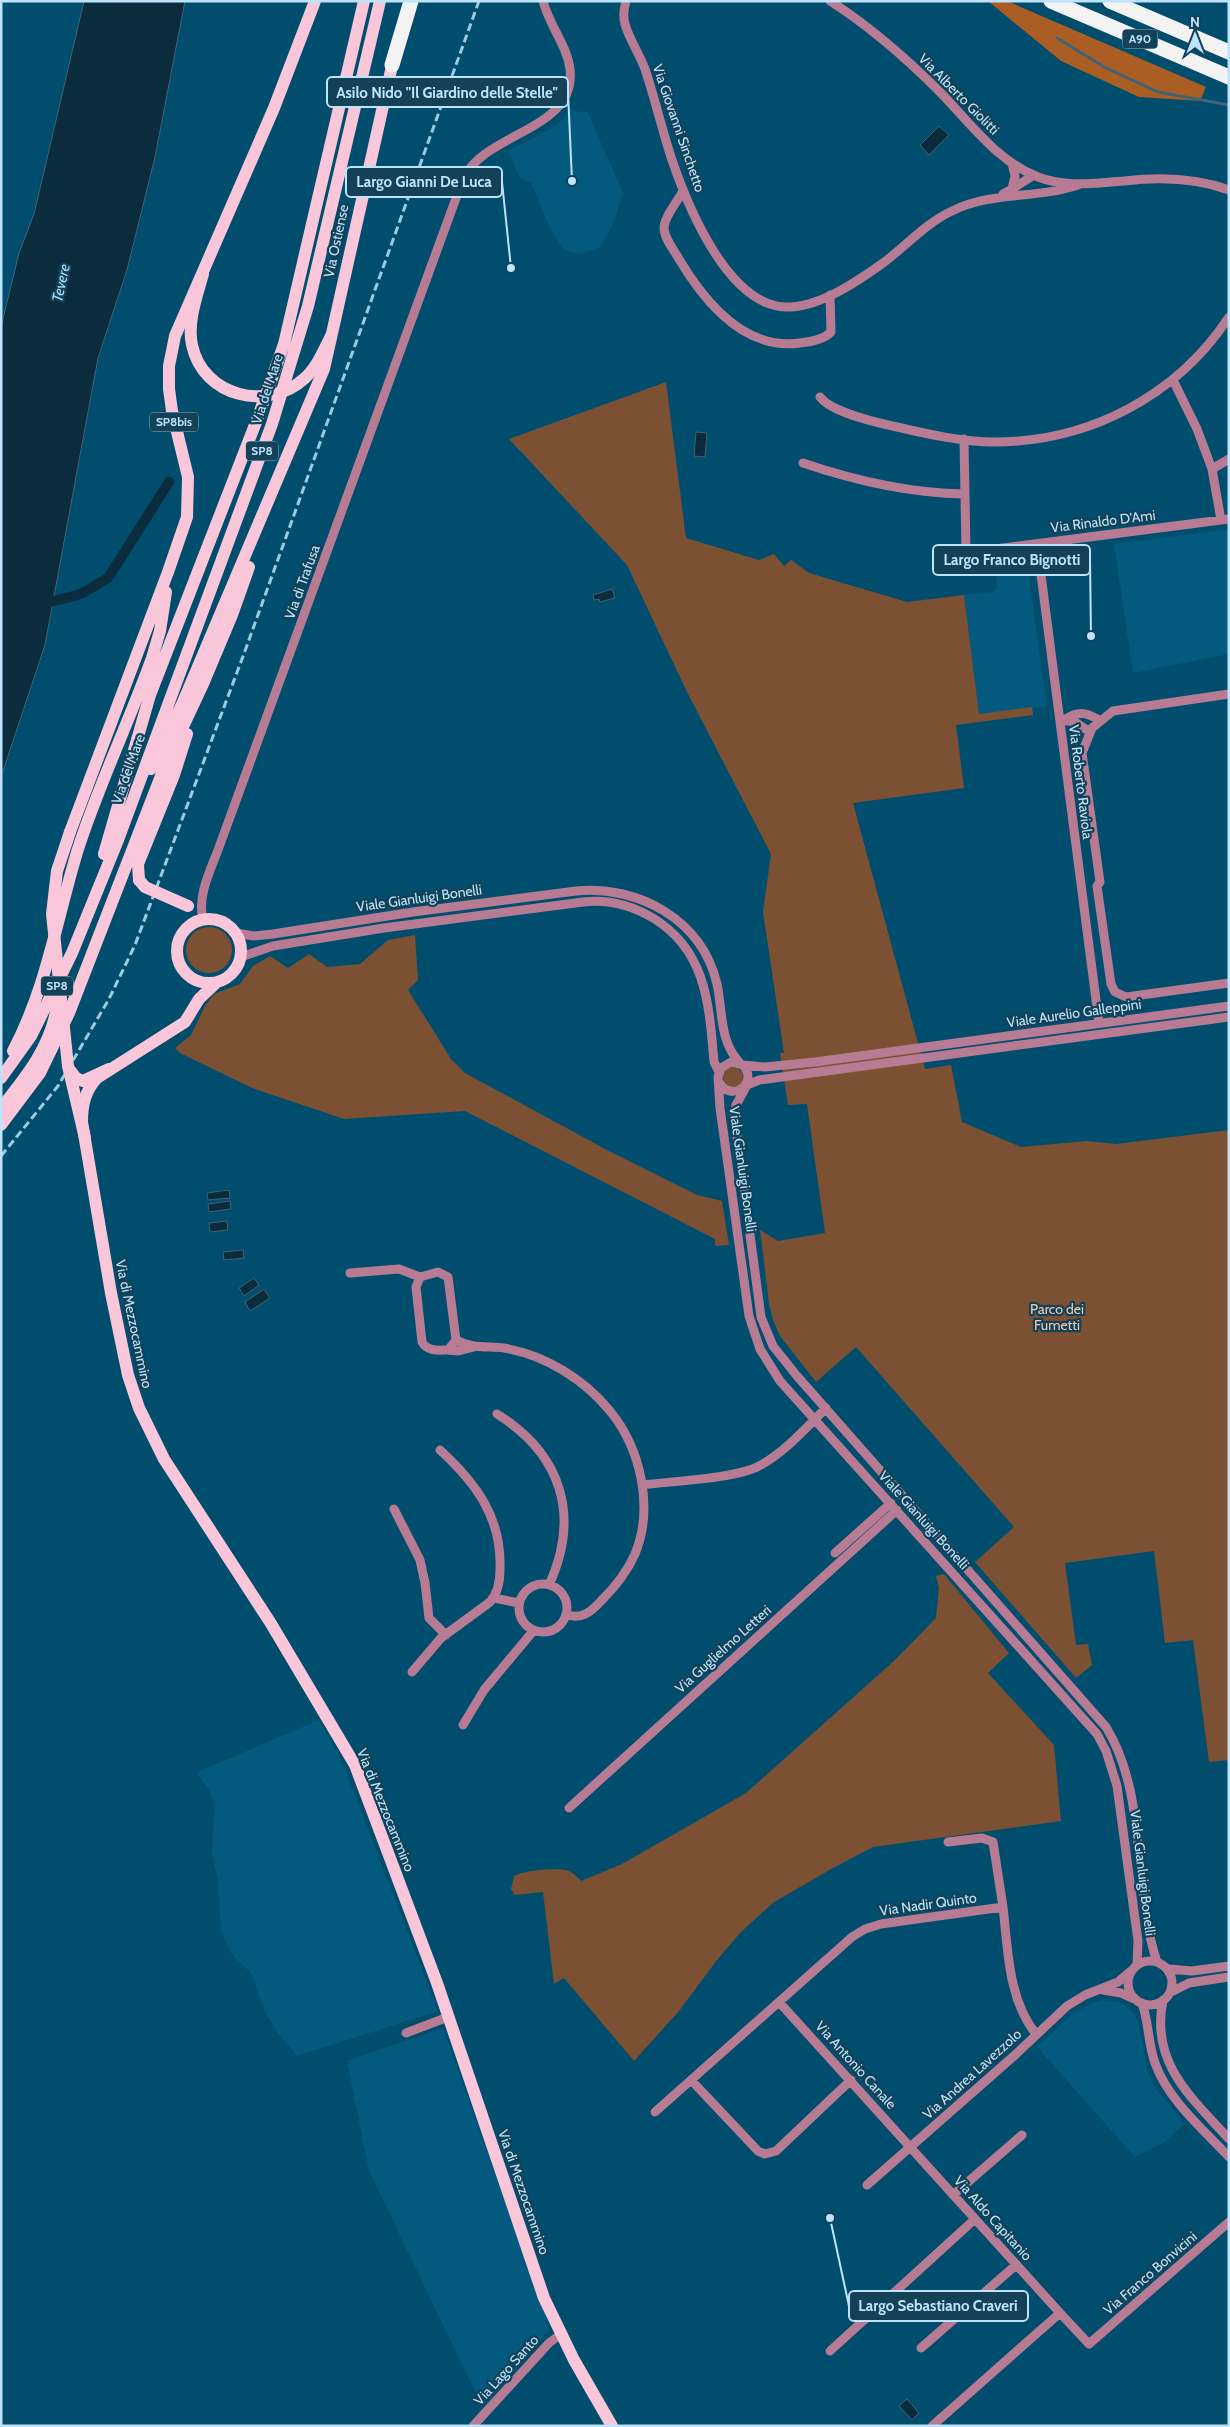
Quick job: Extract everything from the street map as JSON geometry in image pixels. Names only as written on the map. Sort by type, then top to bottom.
[{"type":"highway","points":[[392,65],[411,1]]},
{"type":"highway","name":"A90","points":[[1051,1],[1229,77]]},
{"type":"highway","name":"A90","points":[[1110,1],[1229,52]]},
{"type":"main road","name":"SP8bis","points":[[1,1108],[30,1070],[48,1040],[56,1015],[58,978],[52,914],[57,871],[185,524],[189,491],[186,462],[170,403],[169,366],[178,328],[274,108],[315,1]]},
{"type":"main road","name":"Via del Mare","points":[[97,886],[113,819],[150,695],[258,417],[284,344],[364,1]]},
{"type":"main road","name":"Via del Mare","points":[[1,1078],[31,1036],[53,996],[72,953],[97,886],[118,840],[199,617],[251,482],[289,372],[316,278],[380,1]]},
{"type":"main road","name":"Via Ostiense","points":[[289,453],[327,360],[406,1]]},
{"type":"main road","points":[[203,274],[192,318],[192,346],[204,371],[216,383],[230,392],[248,397],[260,397],[272,396],[289,390],[309,374],[331,336]]},
{"type":"main road","points":[[118,840],[183,702],[289,453]]},
{"type":"main road","points":[[1,1125],[33,1084],[59,1035],[166,763],[203,684],[232,615],[289,453]]},
{"type":"main road","points":[[1,1073],[35,1003],[57,930],[78,849],[158,637],[168,572]]},
{"type":"main road","points":[[201,920],[188,906],[145,887],[139,880],[140,860],[174,774],[203,684]]},
{"type":"main road","points":[[214,919],[224,922],[236,933],[241,945],[241,957],[233,973],[217,982],[206,983],[191,977],[183,970],[178,959],[177,949],[180,938],[190,925],[201,920],[214,919]]},
{"type":"main road","points":[[58,978],[68,1066]]},
{"type":"main road","name":"Via di Mezzocammino","points":[[68,1066],[73,1076],[83,1081],[109,1069],[171,1031],[189,1017],[199,999],[217,982]]},
{"type":"main road","name":"Via di Mezzocammino","points":[[68,1066],[85,1138]]},
{"type":"main road","name":"Via di Mezzocammino","points":[[109,1069],[92,1084],[85,1097],[82,1122],[111,1293],[128,1375],[148,1429],[167,1464],[311,1688],[355,1765],[448,2017],[544,2298],[561,2334],[612,2426]]},
{"type":"street","name":"Via di Trafusa","points":[[201,920],[202,906],[209,876],[464,179],[472,164],[480,157],[551,114],[562,103],[567,94],[570,79],[569,64],[543,1]]},
{"type":"street","name":"Via Giovanni Sinchetto","points":[[626,1],[624,22],[644,67],[684,191],[719,259],[734,277],[754,295],[770,304],[789,307],[804,305],[830,295],[883,263],[944,215],[966,205],[1001,196],[1048,192],[1078,185]]},
{"type":"street","name":"Via Alberto Giolitti","points":[[830,1],[894,49],[941,93],[987,142],[1012,163],[1034,176],[1054,182],[1078,185]]},
{"type":"street","points":[[1012,163],[1014,176],[1012,189]]},
{"type":"street","name":"Via Giovanni Sinchetto","points":[[1001,196],[1034,176]]},
{"type":"street","points":[[1024,194],[1031,187],[1034,176]]},
{"type":"street","points":[[1078,185],[1139,180],[1171,180],[1202,182],[1229,190]]},
{"type":"street","points":[[684,191],[665,224],[668,238],[701,292],[716,309],[735,325],[756,338],[778,343],[797,344],[817,340],[831,332],[830,295]]},
{"type":"street","points":[[820,397],[823,401],[836,408],[874,422],[964,439],[992,442],[1024,440],[1086,428],[1134,407],[1173,380],[1207,346],[1229,317]]},
{"type":"street","points":[[1173,380],[1197,429],[1212,469],[1225,520]]},
{"type":"street","points":[[964,439],[966,553]]},
{"type":"street","points":[[1212,469],[1229,459]]},
{"type":"street","points":[[803,463],[868,484],[919,492],[964,494]]},
{"type":"street","name":"Via Rinaldo D'Ami","points":[[980,551],[1225,520]]},
{"type":"street","name":"Via Roberto Raviola","points":[[1037,544],[1063,719],[1099,1023]]},
{"type":"street","points":[[1229,694],[1113,711],[1090,732],[1082,753],[1100,882],[1097,886],[1111,984],[1115,992],[1126,997],[1229,983]]},
{"type":"street","points":[[1063,719],[1074,714],[1085,713],[1100,721]]},
{"type":"street","points":[[1063,719],[1082,726],[1090,732]]},
{"type":"street","name":"Viale Gianluigi Bonelli","points":[[236,933],[254,936],[273,934],[413,912],[576,891],[595,890],[624,893],[664,910],[683,926],[700,946],[715,977],[726,1042],[742,1064]]},
{"type":"street","name":"Viale Gianluigi Bonelli","points":[[241,957],[273,946],[407,925],[590,901],[616,903],[636,910],[659,922],[678,938],[691,954],[705,990],[751,1325],[758,1344],[773,1371],[1077,1710],[1102,1744],[1114,1774],[1119,1795],[1138,1940],[1134,1968]]},
{"type":"street","name":"Viale Aurelio Galleppini","points":[[742,1064],[781,1066],[1229,1006]]},
{"type":"street","name":"Viale Aurelio Galleppini","points":[[747,1085],[782,1077],[1229,1017]]},
{"type":"street","points":[[727,1063],[742,1064],[748,1074],[747,1085],[743,1089],[734,1092],[724,1089],[718,1076],[727,1063]]},
{"type":"street","name":"Viale Gianluigi Bonelli","points":[[747,1085],[736,1105],[734,1121],[761,1317],[776,1350],[1090,1706],[1112,1738],[1128,1782],[1148,1931],[1157,1962]]},
{"type":"street","points":[[350,1274],[399,1269],[420,1277],[438,1272],[448,1277],[456,1340],[448,1350]]},
{"type":"street","points":[[420,1277],[416,1287],[422,1342],[430,1349],[458,1351],[475,1347],[504,1348],[533,1356],[564,1371],[588,1388],[610,1410],[622,1429],[637,1461],[642,1485],[643,1511],[641,1531],[636,1551],[629,1567],[614,1588],[592,1610],[580,1616],[566,1614]]},
{"type":"street","points":[[456,1340],[475,1347]]},
{"type":"street","points":[[642,1485],[747,1471],[773,1457],[826,1408]]},
{"type":"street","points":[[497,1414],[518,1429],[539,1448],[549,1464],[559,1488],[564,1514],[564,1537],[559,1559],[549,1584]]},
{"type":"street","points":[[412,1672],[446,1635],[481,1610],[494,1598],[498,1585],[500,1560],[494,1520],[471,1482],[440,1450]]},
{"type":"street","points":[[835,1553],[894,1506]]},
{"type":"street","name":"Via Guglielmo Letteri","points":[[569,1808],[894,1506]]},
{"type":"street","points":[[394,1509],[420,1560],[425,1582],[429,1618],[446,1635]]},
{"type":"street","points":[[549,1584],[561,1592],[565,1599],[566,1614],[562,1623],[554,1629],[541,1632],[528,1627],[520,1617],[519,1603],[529,1588],[536,1585],[549,1584]]},
{"type":"street","points":[[494,1598],[519,1603]]},
{"type":"street","points":[[464,1725],[488,1685],[534,1630]]},
{"type":"street","points":[[948,1842],[982,1838],[993,1842],[1015,1993],[1022,2015],[1036,2034]]},
{"type":"street","name":"Via Nadir Quinto","points":[[655,2112],[848,1940],[865,1929],[882,1924],[1003,1907]]},
{"type":"street","points":[[1229,1966],[1192,1971],[1169,1969],[1157,1962],[1146,1961],[1134,1968],[1129,1988],[1139,2002],[1148,2024],[1153,2056],[1163,2080],[1175,2097],[1229,2157]]},
{"type":"street","name":"Via Andrea Lavezzolo","points":[[867,2185],[911,2148],[1072,2002],[1118,1982],[1134,1968]]},
{"type":"street","points":[[1169,1969],[1173,1979],[1171,1992]]},
{"type":"street","points":[[1098,1990],[1116,1991],[1139,2002],[1152,2004],[1163,2000],[1171,1992],[1189,1983],[1229,1977]]},
{"type":"street","points":[[1163,2000],[1161,2018],[1163,2042],[1171,2070],[1188,2094],[1229,2139]]},
{"type":"street","name":"Via Antonio Canale","points":[[779,2002],[911,2148]]},
{"type":"street","points":[[406,2033],[448,2017]]},
{"type":"street","points":[[692,2080],[758,2151],[768,2154],[776,2151],[851,2080]]},
{"type":"street","points":[[953,2195],[1022,2135]]},
{"type":"street","name":"Via Aldo Capitanio","points":[[911,2148],[1089,2344]]},
{"type":"street","points":[[830,2351],[975,2219]]},
{"type":"street","name":"Via Franco Bonvicini","points":[[1089,2344],[1229,2222]]},
{"type":"street","points":[[921,2348],[1016,2265]]},
{"type":"street","points":[[932,2426],[1012,2358],[1057,2310]]},
{"type":"street","name":"Via Lago Santo","points":[[473,2426],[549,2343],[561,2334]]},
{"type":"shaded area","points":[[988,1],[1007,1],[1206,87],[1200,101],[1139,97],[1061,61]]},
{"type":"shaded area","points":[[570,108],[579,112],[587,111],[623,193],[612,226],[600,247],[581,254],[564,250],[550,228],[531,183],[520,178],[508,151],[556,126]]},
{"type":"shaded area","points":[[1229,529],[1229,654],[1133,673],[1114,544]]},
{"type":"shaded area","points":[[996,560],[1018,563],[1023,566],[1029,577],[1047,706],[979,714],[964,595],[993,592],[997,588]]},
{"type":"shaded area","points":[[319,1720],[342,1762],[438,2011],[297,2056],[278,2033],[263,2009],[252,1974],[232,1955],[221,1932],[218,1881],[212,1853],[214,1805],[209,1789],[198,1774],[200,1771]]},
{"type":"shaded area","points":[[1103,2000],[1123,2003],[1134,2014],[1138,2022],[1148,2073],[1156,2089],[1185,2124],[1163,2143],[1135,2157],[1037,2047],[1074,2013],[1092,2003]]},
{"type":"shaded area","points":[[443,2028],[550,2329],[483,2408],[369,2171],[347,2061]]},
{"type":"green space","name":"Parco dei Fumetti","points":[[666,382],[686,538],[759,560],[774,554],[784,566],[791,560],[809,573],[907,602],[964,595],[979,714],[1032,707],[1033,715],[956,725],[964,788],[853,803],[925,1069],[951,1065],[962,1122],[1021,1147],[1087,1141],[1116,1144],[1229,1130],[1229,1760],[1209,1762],[1193,1640],[1165,1643],[1154,1551],[1065,1563],[1076,1645],[1088,1644],[1092,1665],[1076,1678],[975,1562],[1014,1527],[856,1347],[816,1382],[780,1336],[773,1320],[769,1303],[760,1230],[778,1241],[825,1233],[807,1104],[788,1105],[780,1053],[784,1053],[763,912],[771,854],[688,694],[627,565],[509,439]]},
{"type":"green space","points":[[209,927],[222,931],[228,937],[232,950],[228,963],[222,969],[209,973],[196,969],[190,963],[186,950],[190,937],[196,931]]},
{"type":"green space","points":[[415,935],[418,980],[408,990],[451,1059],[465,1073],[607,1150],[697,1195],[722,1201],[729,1245],[715,1246],[715,1239],[465,1111],[344,1119],[252,1088],[180,1053],[175,1048],[191,1035],[205,1006],[214,994],[240,984],[253,966],[270,956],[288,968],[309,954],[327,967],[360,964],[388,940]]},
{"type":"green space","points":[[733,1067],[740,1070],[743,1077],[740,1084],[733,1087],[726,1084],[723,1077],[726,1070]]},
{"type":"green space","points":[[944,1574],[1009,1653],[988,1673],[1054,1745],[1061,1821],[873,1847],[833,1868],[774,1902],[740,1933],[679,2011],[634,2061],[564,1978],[554,1984],[543,1892],[515,1895],[511,1889],[514,1876],[532,1871],[561,1869],[570,1872],[581,1881],[622,1864],[746,1793],[895,1660],[936,1618],[939,1588],[936,1576]]},
{"type":"water","name":"Tevere","points":[[84,1],[185,1],[155,157],[127,270],[98,358],[45,645],[1,777],[1,327],[19,253],[34,214]]},
{"type":"water","points":[[939,126],[949,135],[929,155],[920,145]]},
{"type":"water","points":[[696,432],[707,433],[705,457],[694,456]]},
{"type":"water","points":[[612,589],[615,598],[600,602],[599,599],[594,600],[593,595]]},
{"type":"water","points":[[229,1190],[230,1198],[208,1200],[207,1193]]},
{"type":"water","points":[[230,1201],[231,1209],[209,1212],[208,1204]]},
{"type":"water","points":[[227,1221],[228,1230],[210,1232],[209,1223]]},
{"type":"water","points":[[243,1250],[244,1258],[224,1260],[223,1252]]},
{"type":"water","points":[[254,1278],[259,1285],[244,1296],[239,1288]]},
{"type":"water","points":[[264,1289],[270,1298],[250,1311],[245,1302]]},
{"type":"water","points":[[907,2399],[919,2413],[912,2420],[899,2406]]},
{"type":"waterway","points":[[1057,38],[1106,68],[1158,92],[1229,105]]},
{"type":"waterway","points":[[39,605],[81,594],[108,578],[169,482]]},
{"type":"railway","points":[[1,1156],[58,1086],[109,999],[135,945],[245,651],[479,1]]},
{"type":"place","name":"Asilo Nido \"Il Giardino delle Stelle\"","points":[[572,181]]},
{"type":"place","name":"Largo Gianni De Luca","points":[[511,268]]},
{"type":"place","name":"Largo Franco Bignotti","points":[[1091,636]]},
{"type":"place","name":"Largo Sebastiano Craveri","points":[[830,2218]]}]
